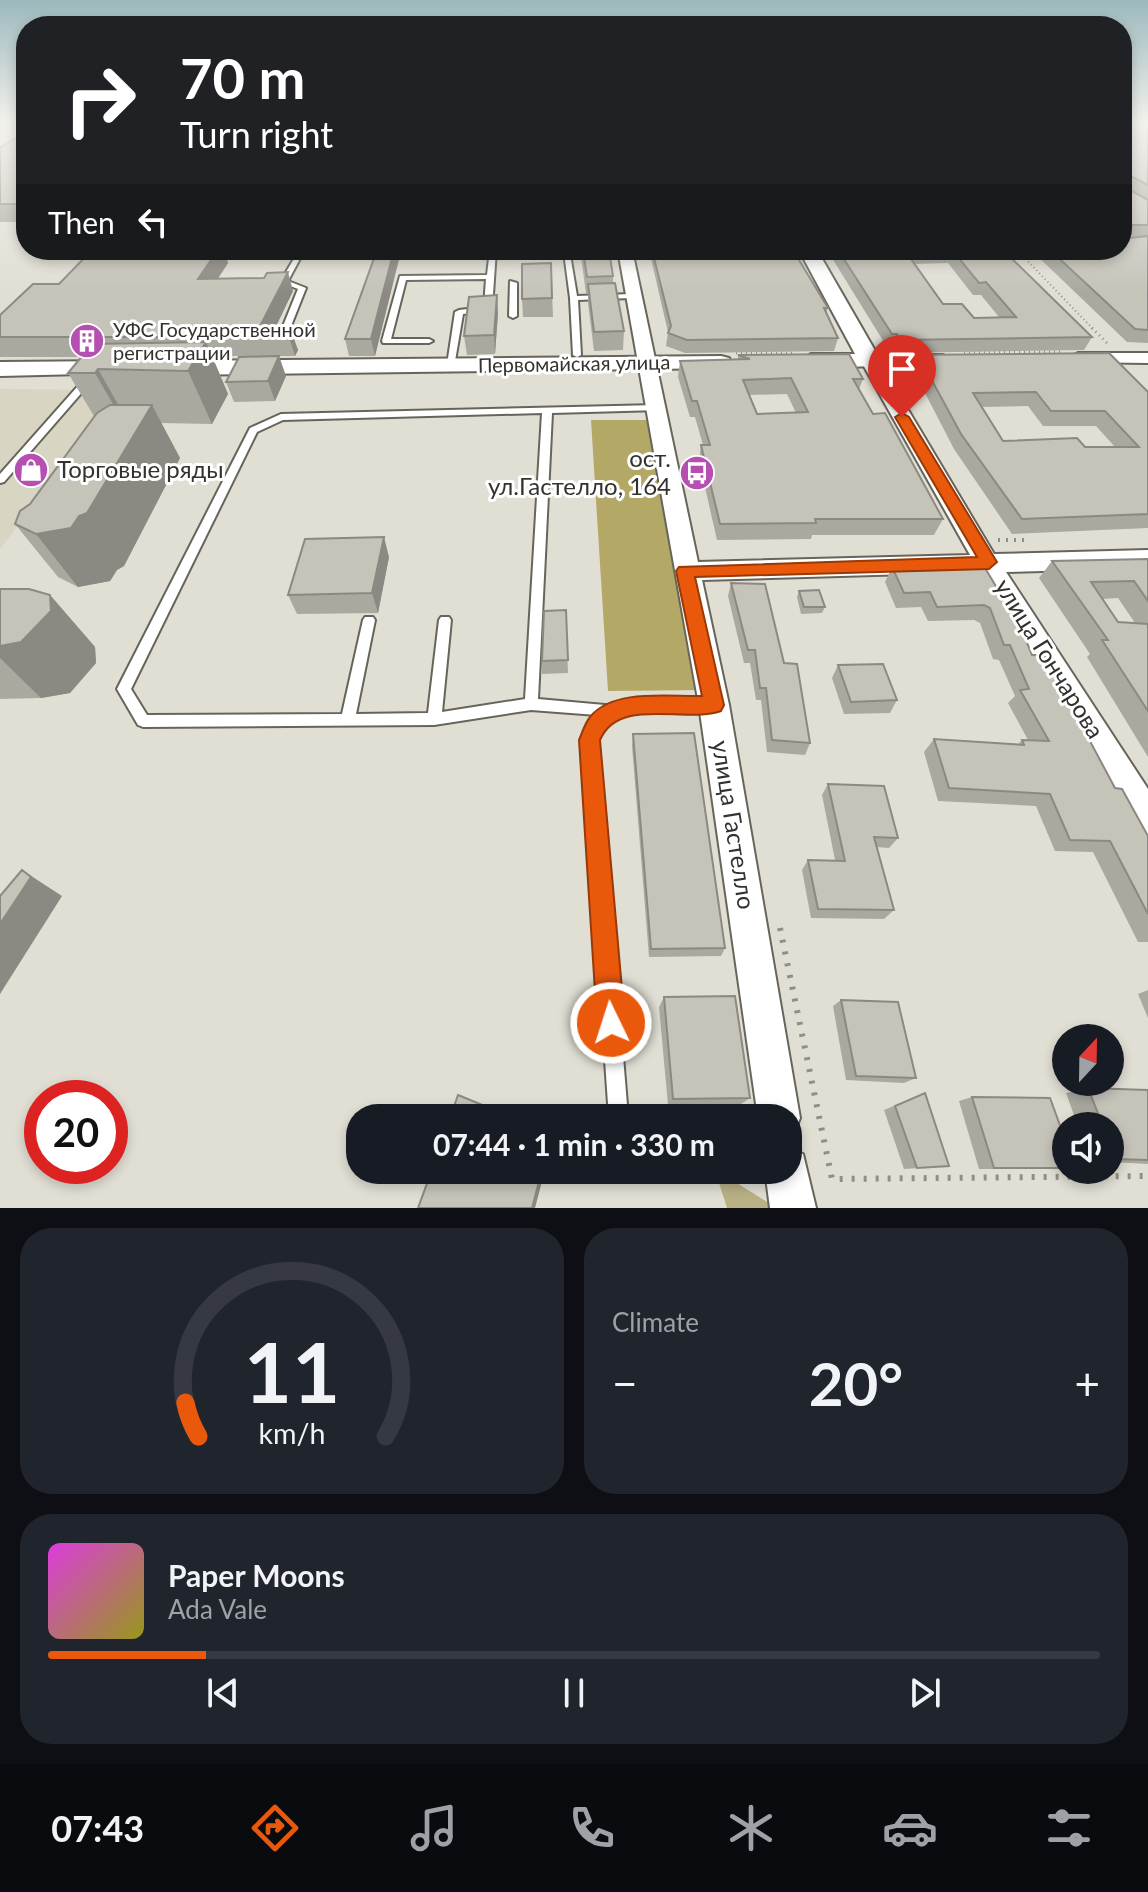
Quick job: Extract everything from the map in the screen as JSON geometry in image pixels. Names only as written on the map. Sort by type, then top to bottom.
[{"type":"street","name":"улица Гастелло","points":[[626,260],[645,364],[657,408],[685,571],[714,705],[777,1104]]},
{"type":"street","name":"улица Гончарова","points":[[814,260],[870,361],[1148,818]]},
{"type":"street","points":[[1095,342],[1114,355],[1129,376]]},
{"type":"street","points":[[1058,355],[1148,358]]},
{"type":"street","points":[[795,357],[870,361],[958,356]]},
{"type":"street","name":"Первомайская улица","points":[[0,369],[645,364],[732,358]]},
{"type":"street","points":[[685,571],[988,551],[1148,559]]},
{"type":"street","points":[[789,1184],[793,1208]]},
{"type":"lane","points":[[281,341],[302,288],[284,282],[296,260]]},
{"type":"lane","points":[[451,365],[459,312],[488,309],[492,260]]},
{"type":"lane","points":[[568,260],[577,355]]},
{"type":"lane","points":[[429,341],[386,341],[403,278],[490,277]]},
{"type":"lane","points":[[513,283],[513,316]]},
{"type":"lane","points":[[574,298],[631,296]]},
{"type":"lane","points":[[489,304],[513,303]]},
{"type":"lane","points":[[0,480],[98,369]]},
{"type":"lane","points":[[657,408],[281,417],[253,430],[124,689],[143,721],[434,719],[531,704],[615,711],[714,705]]},
{"type":"lane","points":[[531,704],[547,412]]},
{"type":"lane","points":[[348,719],[369,620]]},
{"type":"lane","points":[[434,719],[445,620]]},
{"type":"lane","points":[[615,711],[598,722],[590,740],[617,1104]]},
{"type":"path","points":[[1026,260],[1114,355]]},
{"type":"path","points":[[958,356],[1058,355]]},
{"type":"path","points":[[732,358],[795,357]]},
{"type":"path","points":[[988,551],[1031,540]]},
{"type":"path","points":[[778,917],[832,1179],[1148,1176]]},
{"type":"shaded area","name":"Торговые ряды","points":[[0,389],[122,390],[0,549]]},
{"type":"shaded area","points":[[591,420],[660,420],[707,690],[608,691]]},
{"type":"shaded area","points":[[719,1184],[738,1184],[777,1208],[727,1208]]},
{"type":"building","points":[[0,179],[16,179],[16,204],[0,204]]},
{"type":"building","points":[[1132,191],[1148,200],[1148,225],[1132,225]]},
{"type":"building","points":[[1148,236],[1148,330],[1135,329],[1061,260],[1132,260],[1132,238]]},
{"type":"building","points":[[82,260],[211,260],[198,279],[264,278],[267,273],[288,272],[257,332],[291,331],[289,337],[0,337],[0,315],[33,284],[59,284]]},
{"type":"building","points":[[373,260],[391,260],[371,339],[345,339]]},
{"type":"building","points":[[584,260],[611,260],[613,276],[587,277]]},
{"type":"building","points":[[654,260],[799,260],[828,308],[824,308],[838,338],[687,340],[668,333],[671,326]]},
{"type":"building","points":[[844,260],[912,260],[943,304],[962,304],[974,318],[1016,317],[986,282],[979,283],[960,260],[1013,260],[1092,337],[900,340],[897,334],[892,334]]},
{"type":"building","points":[[551,263],[552,298],[522,299],[522,264]]},
{"type":"building","points":[[615,283],[624,331],[594,332],[588,284]]},
{"type":"building","points":[[497,295],[494,335],[464,336],[469,297]]},
{"type":"building","points":[[206,342],[188,371],[98,369],[95,373],[68,373],[92,344]]},
{"type":"building","points":[[1109,353],[1148,392],[1148,514],[1022,519],[961,434],[929,375],[922,375],[910,355]],"holes":[[[1036,392],[1051,411],[1105,411],[1139,447],[1085,447],[1077,438],[1003,441],[973,393]]]},
{"type":"building","points":[[849,354],[863,379],[853,379],[873,414],[885,413],[943,519],[815,519],[816,523],[720,524],[701,445],[710,445],[697,401],[692,401],[680,361],[750,359],[738,355]],"holes":[[[791,378],[808,412],[757,414],[743,380]]]},
{"type":"building","points":[[279,356],[268,381],[226,382],[239,357]]},
{"type":"building","points":[[110,405],[152,405],[87,513],[79,516],[71,528],[36,534],[15,524],[20,511],[30,504],[97,413]]},
{"type":"building","points":[[384,537],[372,593],[288,595],[305,539]]},
{"type":"building","points":[[1148,559],[1148,601],[1134,581],[1091,582],[1118,622],[1148,624],[1148,711],[1102,640],[1108,640],[1052,561]]},
{"type":"building","points":[[982,563],[1021,628],[1032,655],[1044,655],[1115,788],[1122,789],[1148,836],[1148,914],[1110,841],[1070,840],[1050,794],[949,788],[934,739],[1024,745],[1022,740],[1049,741],[1020,690],[1029,689],[1010,645],[1004,645],[990,608],[984,605],[937,607],[930,592],[904,593],[892,567]]},
{"type":"building","points":[[731,583],[765,584],[784,663],[797,664],[810,743],[772,740],[766,688],[760,688],[755,650],[748,650]]},
{"type":"building","points":[[0,589],[29,589],[50,595],[51,611],[21,642],[0,646]]},
{"type":"building","points":[[819,590],[825,607],[804,607],[799,591]]},
{"type":"building","points":[[566,610],[568,660],[542,661],[544,611]]},
{"type":"building","points":[[883,664],[897,700],[851,702],[838,665]]},
{"type":"building","points":[[694,733],[725,948],[651,949],[633,734]]},
{"type":"building","points":[[828,784],[884,786],[898,838],[874,837],[894,910],[818,909],[808,860],[845,861]]},
{"type":"building","points":[[22,870],[31,877],[0,924],[0,896]]},
{"type":"building","points":[[735,996],[750,1098],[673,1099],[664,997]]},
{"type":"building","points":[[841,1000],[898,1002],[916,1078],[856,1076]]},
{"type":"building","points":[[1124,1089],[1148,1090],[1148,1160],[1124,1159],[1124,1112],[1097,1112],[1091,1096],[1124,1096]]},
{"type":"building","points":[[925,1093],[949,1166],[917,1168],[895,1106]]},
{"type":"building","points":[[458,1095],[480,1104],[455,1104]]},
{"type":"building","points":[[972,1097],[1050,1098],[1055,1112],[1052,1112],[1052,1168],[994,1168]]},
{"type":"building","points":[[427,1184],[538,1184],[532,1208],[418,1208]]},
{"type":"place","name":"УФС Государственной регистрации","points":[[87,341]]},
{"type":"place","name":"Торговые ряды","points":[[31,470]]},
{"type":"place","name":"ост. ул.Гастелло, 164","points":[[697,473]]},
{"type":"route","points":[[611,1023],[590,740],[598,722],[615,711],[636,707],[714,705],[685,571],[989,562],[974,542],[902,417]]}]
